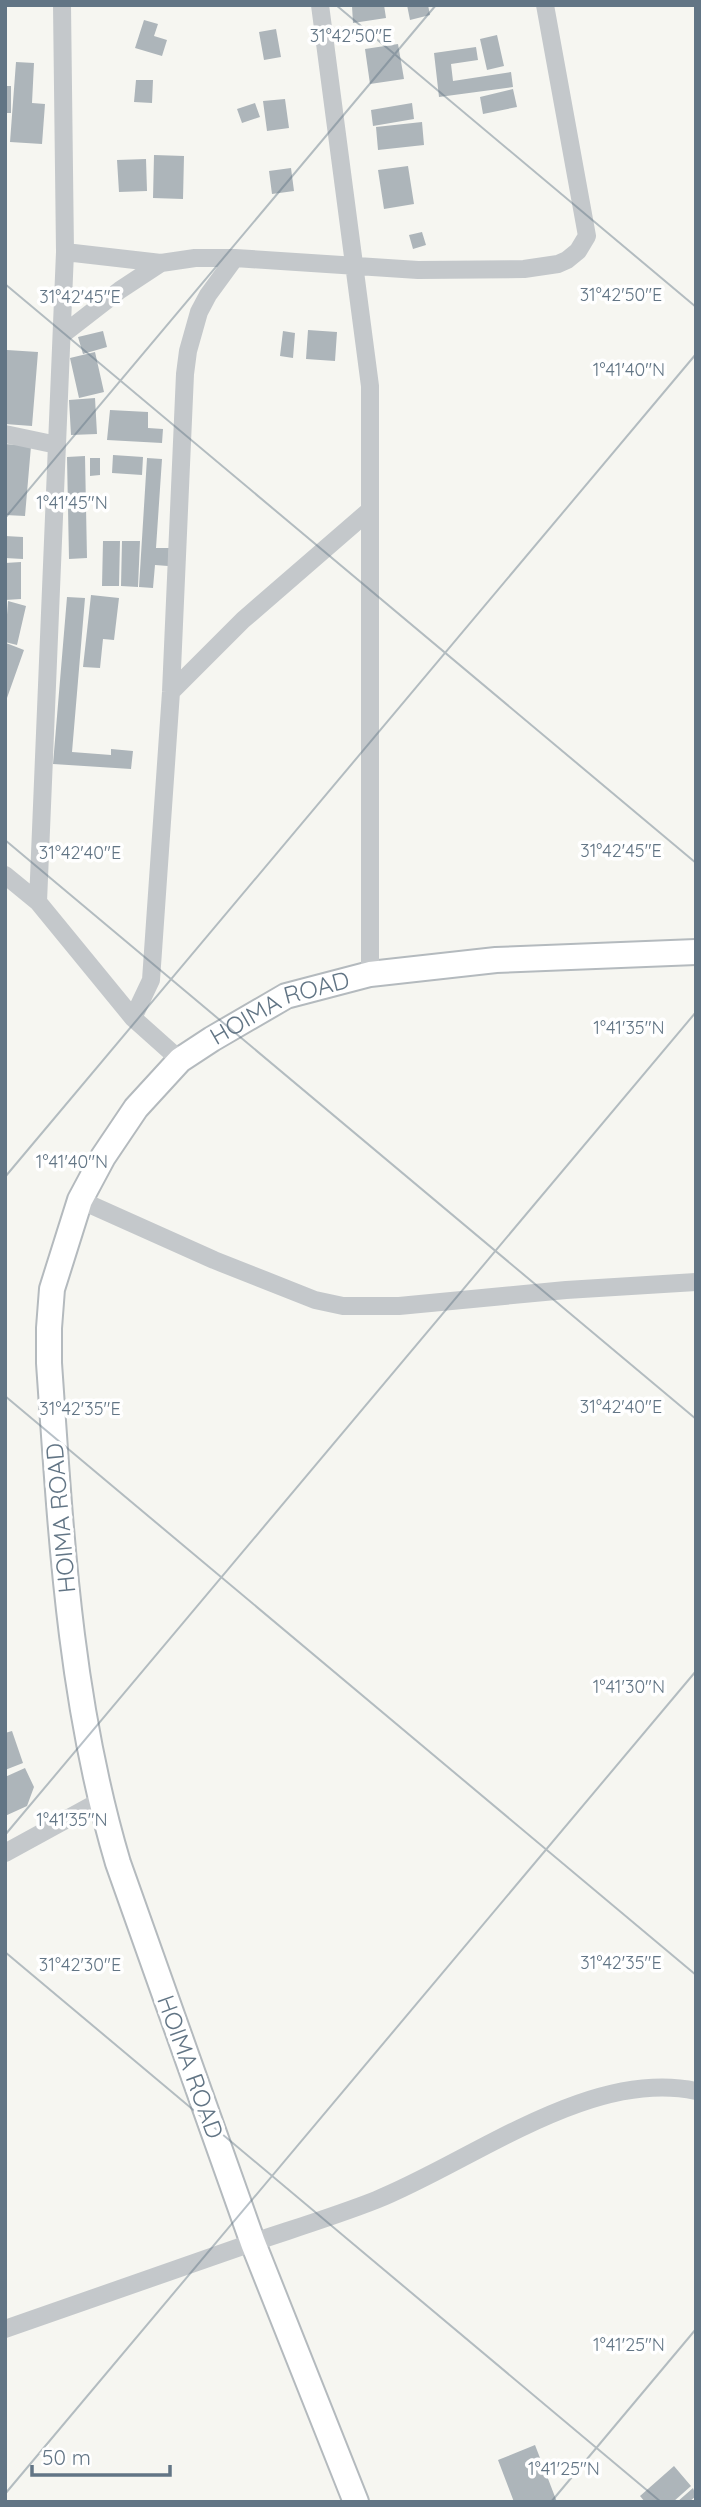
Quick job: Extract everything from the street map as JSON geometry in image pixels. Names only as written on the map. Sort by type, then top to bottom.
[{"type":"main road","name":"HOIMA ROAD","points":[[356,2502],[253,2243],[118,1863],[100,1801],[79,1696],[64,1576],[49,1363],[52,1289],[80,1199],[103,1157],[136,1108],[180,1060],[286,996],[370,974],[496,960],[696,953]]},
{"type":"street","points":[[38,902],[65,252],[62,5]]},
{"type":"street","points":[[320,5],[370,386],[370,974]]},
{"type":"street","points":[[65,252],[161,263],[195,258],[235,258],[418,270],[524,269],[558,264],[573,255],[587,236],[545,5]]},
{"type":"street","points":[[133,1018],[151,980],[171,692],[188,351],[199,312],[235,258]]},
{"type":"street","points":[[62,335],[120,290],[161,263]]},
{"type":"street","points":[[5,434],[57,445]]},
{"type":"street","points":[[171,692],[243,620],[370,510]]},
{"type":"street","points":[[5,875],[38,902],[133,1018],[180,1060]]},
{"type":"street","points":[[80,1199],[214,1260],[315,1300],[343,1306],[399,1306],[566,1290],[696,1282]]},
{"type":"street","points":[[5,1853],[100,1801]]},
{"type":"street","points":[[5,2329],[376,2200],[497,2141],[597,2098],[640,2087],[661,2086],[696,2091]]},
{"type":"building","points":[[384,5],[386,18],[353,23],[352,6]]},
{"type":"building","points":[[407,5],[428,5],[430,15],[410,20]]},
{"type":"building","points":[[144,20],[158,24],[154,36],[167,40],[162,56],[135,48]]},
{"type":"building","points":[[276,29],[281,57],[264,60],[259,32]]},
{"type":"building","points":[[497,35],[504,66],[487,70],[480,39]]},
{"type":"building","points":[[398,44],[404,79],[370,84],[365,49]]},
{"type":"building","points":[[476,47],[478,60],[451,64],[453,81],[511,72],[513,87],[439,97],[434,53]]},
{"type":"building","points":[[16,62],[34,63],[32,103],[45,104],[42,144],[10,142]]},
{"type":"building","points":[[136,80],[153,80],[152,103],[134,102]]},
{"type":"building","points":[[5,86],[11,86],[11,113],[5,113]]},
{"type":"building","points":[[513,89],[517,107],[483,114],[480,97]]},
{"type":"building","points":[[285,99],[289,128],[267,131],[263,101]]},
{"type":"building","points":[[255,103],[260,117],[242,123],[237,109]]},
{"type":"building","points":[[412,103],[414,119],[373,126],[371,110]]},
{"type":"building","points":[[422,122],[424,145],[378,150],[376,127]]},
{"type":"building","points":[[154,155],[184,156],[183,199],[153,198]]},
{"type":"building","points":[[146,159],[147,191],[119,192],[117,160]]},
{"type":"building","points":[[408,166],[414,204],[384,209],[378,170]]},
{"type":"building","points":[[291,168],[294,191],[272,194],[269,171]]},
{"type":"building","points":[[422,232],[426,245],[413,249],[409,235]]},
{"type":"building","points":[[308,330],[337,332],[335,361],[306,359]]},
{"type":"building","points":[[103,331],[107,347],[83,354],[78,337]]},
{"type":"building","points":[[283,331],[295,333],[293,358],[280,356]]},
{"type":"building","points":[[7,350],[38,352],[32,426],[5,424]]},
{"type":"building","points":[[95,352],[104,392],[79,398],[70,358]]},
{"type":"building","points":[[95,398],[97,434],[71,435],[69,400]]},
{"type":"building","points":[[110,410],[148,412],[148,428],[163,429],[162,443],[107,440]]},
{"type":"building","points":[[5,444],[31,446],[25,516],[5,515]]},
{"type":"building","points":[[113,455],[143,457],[142,475],[112,473]]},
{"type":"building","points":[[85,456],[87,558],[69,559],[67,457]]},
{"type":"building","points":[[90,458],[100,458],[100,475],[90,476]]},
{"type":"building","points":[[147,458],[162,459],[156,548],[169,548],[168,566],[155,565],[153,588],[139,587]]},
{"type":"building","points":[[5,536],[23,537],[23,559],[5,558]]},
{"type":"building","points":[[103,541],[120,541],[119,586],[102,586]]},
{"type":"building","points":[[122,541],[140,541],[138,587],[121,586]]},
{"type":"building","points":[[21,562],[21,599],[5,600],[5,563]]},
{"type":"building","points":[[91,595],[119,598],[114,640],[103,639],[100,668],[83,667]]},
{"type":"building","points":[[67,597],[85,598],[72,752],[111,755],[111,749],[133,751],[131,769],[53,764]]},
{"type":"building","points":[[8,601],[26,606],[17,645],[5,642]]},
{"type":"building","points":[[6,643],[24,650],[7,698],[5,697]]},
{"type":"building","points":[[12,1731],[23,1763],[5,1770],[5,1733]]},
{"type":"building","points":[[25,1768],[34,1787],[27,1806],[5,1816],[5,1777]]},
{"type":"building","points":[[535,2445],[557,2502],[514,2502],[498,2460]]},
{"type":"building","points":[[674,2466],[691,2486],[673,2502],[645,2502],[640,2496]]},
{"type":"building","points":[[693,2488],[696,2496],[689,2502],[677,2502]]}]
